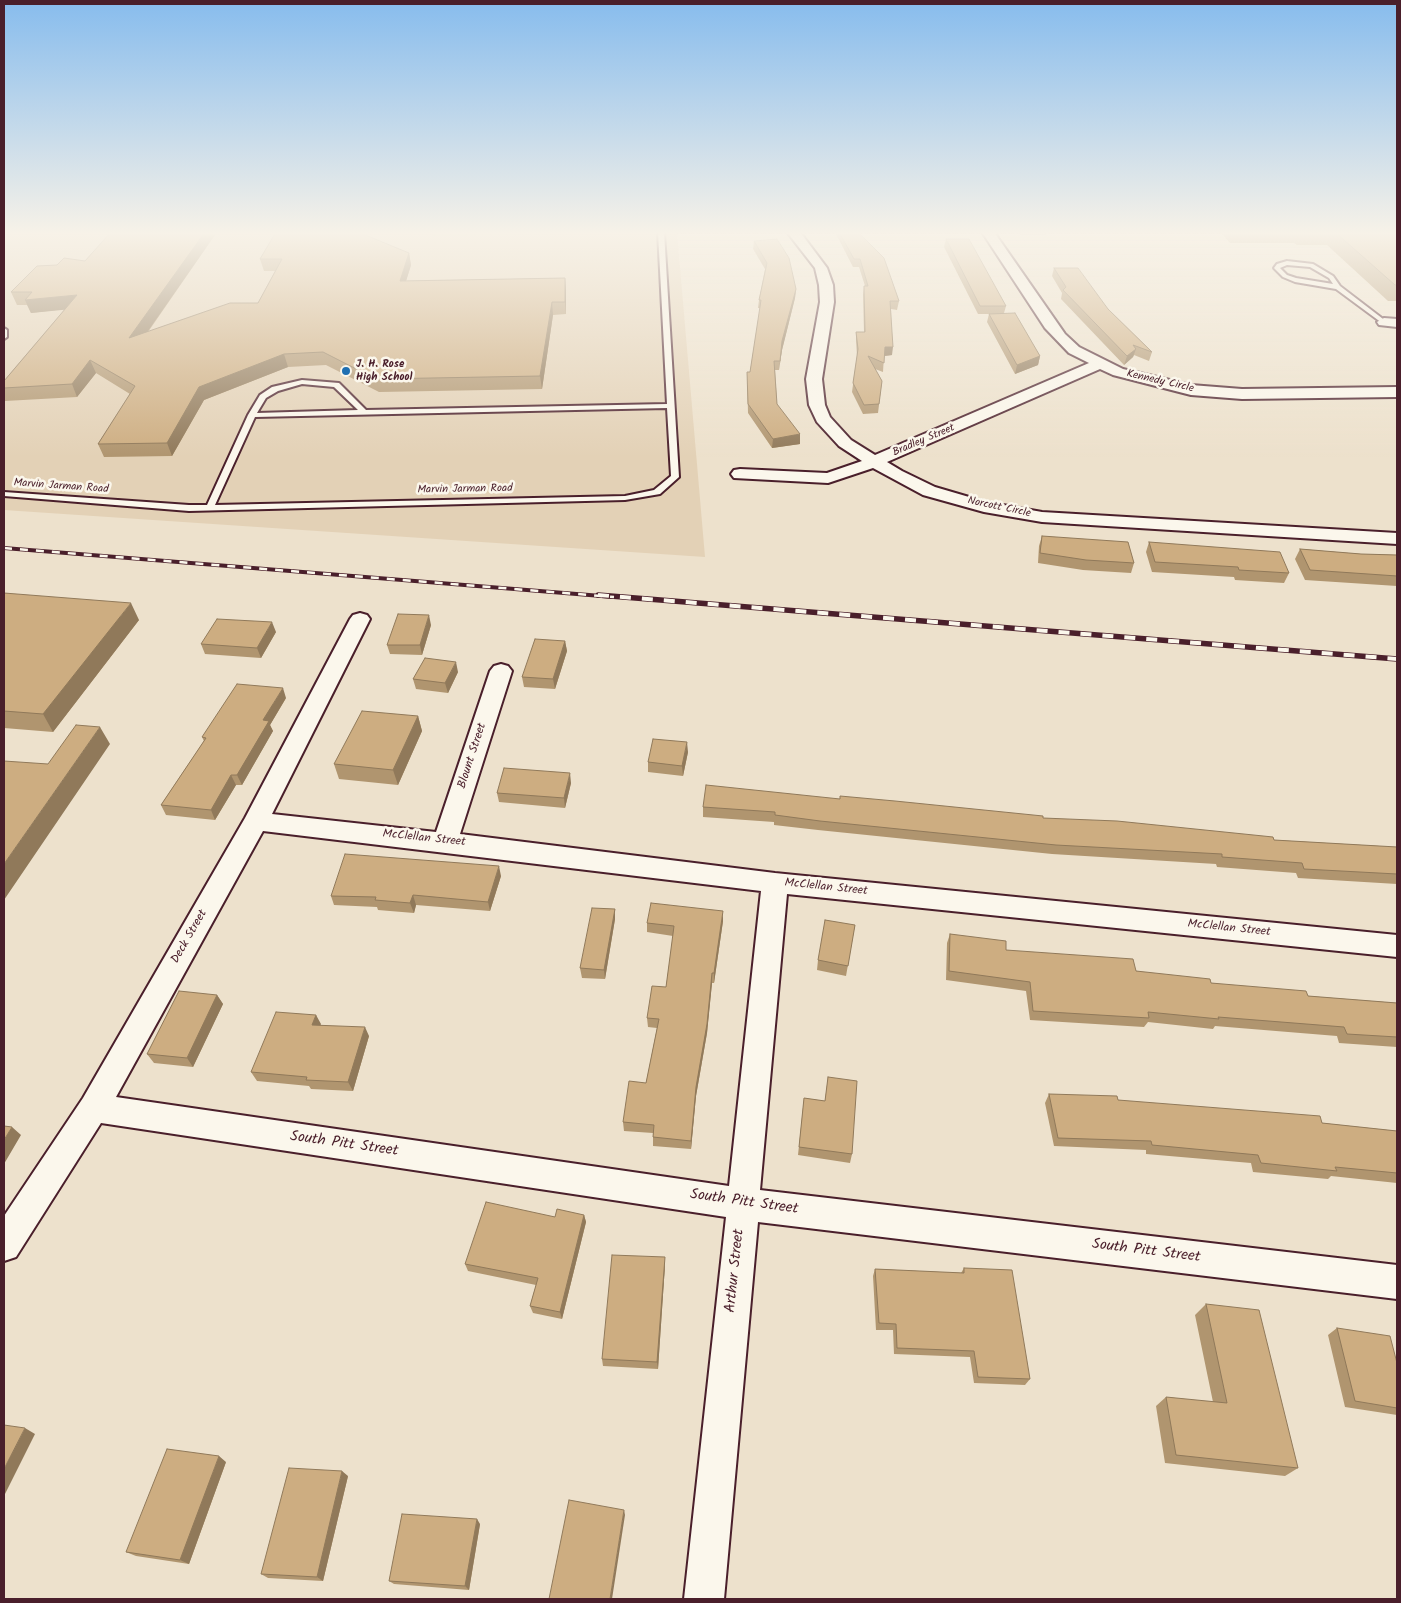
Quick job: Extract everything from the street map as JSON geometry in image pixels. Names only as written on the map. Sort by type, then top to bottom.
[{"type":"street","name":"Norcott Circle","points":[[826,307],[814,379],[817,405],[823,419],[845,442],[875,462],[929,491],[984,507],[1042,516],[1397,539]]},
{"type":"street","name":"Kennedy Circle","points":[[1038,307],[1050,325],[1074,350],[1099,364],[1141,378],[1191,390],[1242,394],[1397,392]]},
{"type":"street","name":"Bradley Street","points":[[740,474],[828,478],[875,462],[1099,364]]},
{"type":"street","name":"Deck Street","points":[[4,1245],[94,1108],[256,821],[360,619]]},
{"type":"street","name":"Blount Street","points":[[445,842],[501,671]]},
{"type":"street","name":"McClellan Street","points":[[256,821],[445,842],[775,883],[1397,946]]},
{"type":"street","name":"Arthur Street","points":[[704,1599],[775,883]]},
{"type":"street","name":"South Pitt Street","points":[[94,1108],[743,1204],[1397,1282]]},
{"type":"lane","name":"Marvin Jarman Road","points":[[4,494],[210,507],[625,498],[657,492],[676,478],[666,307]]},
{"type":"lane","points":[[1369,307],[1391,322]]},
{"type":"lane","points":[[4,330],[4,338]]},
{"type":"lane","points":[[210,507],[252,416],[263,397],[269,393],[286,385],[302,382],[336,386],[365,413]]},
{"type":"lane","points":[[252,416],[672,406]]},
{"type":"shaded area","name":"J. H. Rose High School","points":[[4,307],[683,307],[705,557],[4,510]]},
{"type":"building","points":[[67,307],[151,307],[129,338],[219,307],[551,307],[540,376],[376,379],[323,352],[284,354],[199,387],[167,443],[98,444],[135,386],[90,360],[72,384],[4,388],[4,381]]},
{"type":"building","points":[[760,307],[791,307],[782,341],[780,361],[774,361],[777,404],[800,434],[773,439],[748,404],[747,372],[750,372]]},
{"type":"building","points":[[864,307],[890,307],[893,347],[885,347],[884,363],[868,356],[882,381],[879,404],[864,405],[853,383],[858,349],[856,332],[865,332]]},
{"type":"building","points":[[1079,307],[1106,307],[1152,352],[1133,345],[1136,349],[1127,356]]},
{"type":"building","points":[[1015,313],[1040,356],[1017,365],[989,314]]},
{"type":"building","points":[[1042,536],[1128,542],[1134,563],[1086,560],[1040,553]]},
{"type":"building","points":[[1149,542],[1280,552],[1289,573],[1239,570],[1238,567],[1155,562]]},
{"type":"building","points":[[1300,549],[1397,555],[1397,576],[1310,570]]},
{"type":"building","points":[[4,593],[131,603],[43,714],[4,711]]},
{"type":"building","points":[[398,614],[429,615],[420,645],[387,645]]},
{"type":"building","points":[[217,619],[272,622],[257,648],[201,644]]},
{"type":"building","points":[[535,639],[565,641],[553,679],[522,677]]},
{"type":"building","points":[[425,658],[456,662],[445,683],[413,679]]},
{"type":"building","points":[[237,684],[283,688],[263,720],[269,721],[237,775],[231,775],[211,810],[161,805],[206,738],[202,737]]},
{"type":"building","points":[[362,711],[418,716],[393,770],[334,764]]},
{"type":"building","points":[[76,725],[100,727],[4,864],[4,761],[48,764]]},
{"type":"building","points":[[653,739],[687,742],[682,766],[648,762]]},
{"type":"building","points":[[504,768],[570,773],[564,798],[497,793]]},
{"type":"building","points":[[706,785],[840,799],[840,796],[895,801],[1043,816],[1043,818],[1117,821],[1273,837],[1274,840],[1397,847],[1397,874],[1304,869],[1302,863],[1222,857],[1222,854],[1056,845],[820,821],[775,815],[775,812],[703,807]]},
{"type":"building","points":[[345,854],[499,866],[488,902],[413,895],[410,903],[375,900],[376,897],[331,896]]},
{"type":"building","points":[[651,903],[723,911],[696,1087],[691,1141],[653,1137],[654,1125],[623,1122],[629,1081],[646,1083],[659,1019],[647,1018],[652,986],[666,987],[674,926],[647,923]]},
{"type":"building","points":[[592,908],[615,909],[604,970],[580,968]]},
{"type":"building","points":[[825,920],[855,925],[848,966],[818,960]]},
{"type":"building","points":[[950,934],[1006,941],[1006,950],[1133,959],[1136,971],[1210,979],[1211,983],[1306,991],[1308,996],[1397,1003],[1397,1037],[1347,1034],[1344,1027],[1218,1017],[1219,1019],[1148,1012],[1149,1018],[1033,1011],[1030,982],[949,971]]},
{"type":"building","points":[[179,991],[217,995],[187,1058],[147,1054]]},
{"type":"building","points":[[276,1012],[316,1015],[312,1025],[365,1027],[348,1082],[306,1080],[307,1077],[251,1072]]},
{"type":"building","points":[[828,1077],[857,1081],[852,1154],[799,1147],[804,1098],[825,1101]]},
{"type":"building","points":[[1049,1094],[1117,1096],[1118,1100],[1320,1116],[1322,1123],[1397,1131],[1397,1173],[1335,1167],[1337,1171],[1261,1163],[1258,1155],[1152,1145],[1151,1141],[1058,1138]]},
{"type":"building","points":[[4,1126],[12,1127],[4,1140]]},
{"type":"building","points":[[486,1202],[555,1217],[557,1209],[584,1215],[560,1312],[530,1306],[538,1278],[465,1264]]},
{"type":"building","points":[[612,1255],[665,1257],[657,1362],[602,1359]]},
{"type":"building","points":[[964,1268],[1012,1270],[1030,1379],[978,1377],[974,1351],[897,1348],[896,1324],[879,1323],[875,1269],[964,1273]]},
{"type":"building","points":[[1206,1304],[1259,1310],[1298,1468],[1176,1455],[1166,1397],[1227,1403]]},
{"type":"building","points":[[1337,1328],[1390,1336],[1397,1363],[1397,1408],[1355,1401]]},
{"type":"building","points":[[4,1425],[25,1428],[4,1469]]},
{"type":"building","points":[[167,1449],[219,1456],[180,1560],[126,1552]]},
{"type":"building","points":[[289,1468],[342,1471],[317,1577],[261,1574]]},
{"type":"building","points":[[569,1500],[624,1510],[610,1599],[549,1599]]},
{"type":"building","points":[[402,1514],[477,1519],[465,1586],[389,1581]]},
{"type":"railway","points":[[4,548],[614,597]]},
{"type":"railway","points":[[598,595],[1397,659]]},
{"type":"place","name":"J. H. Rose High School","points":[[346,371]]}]
